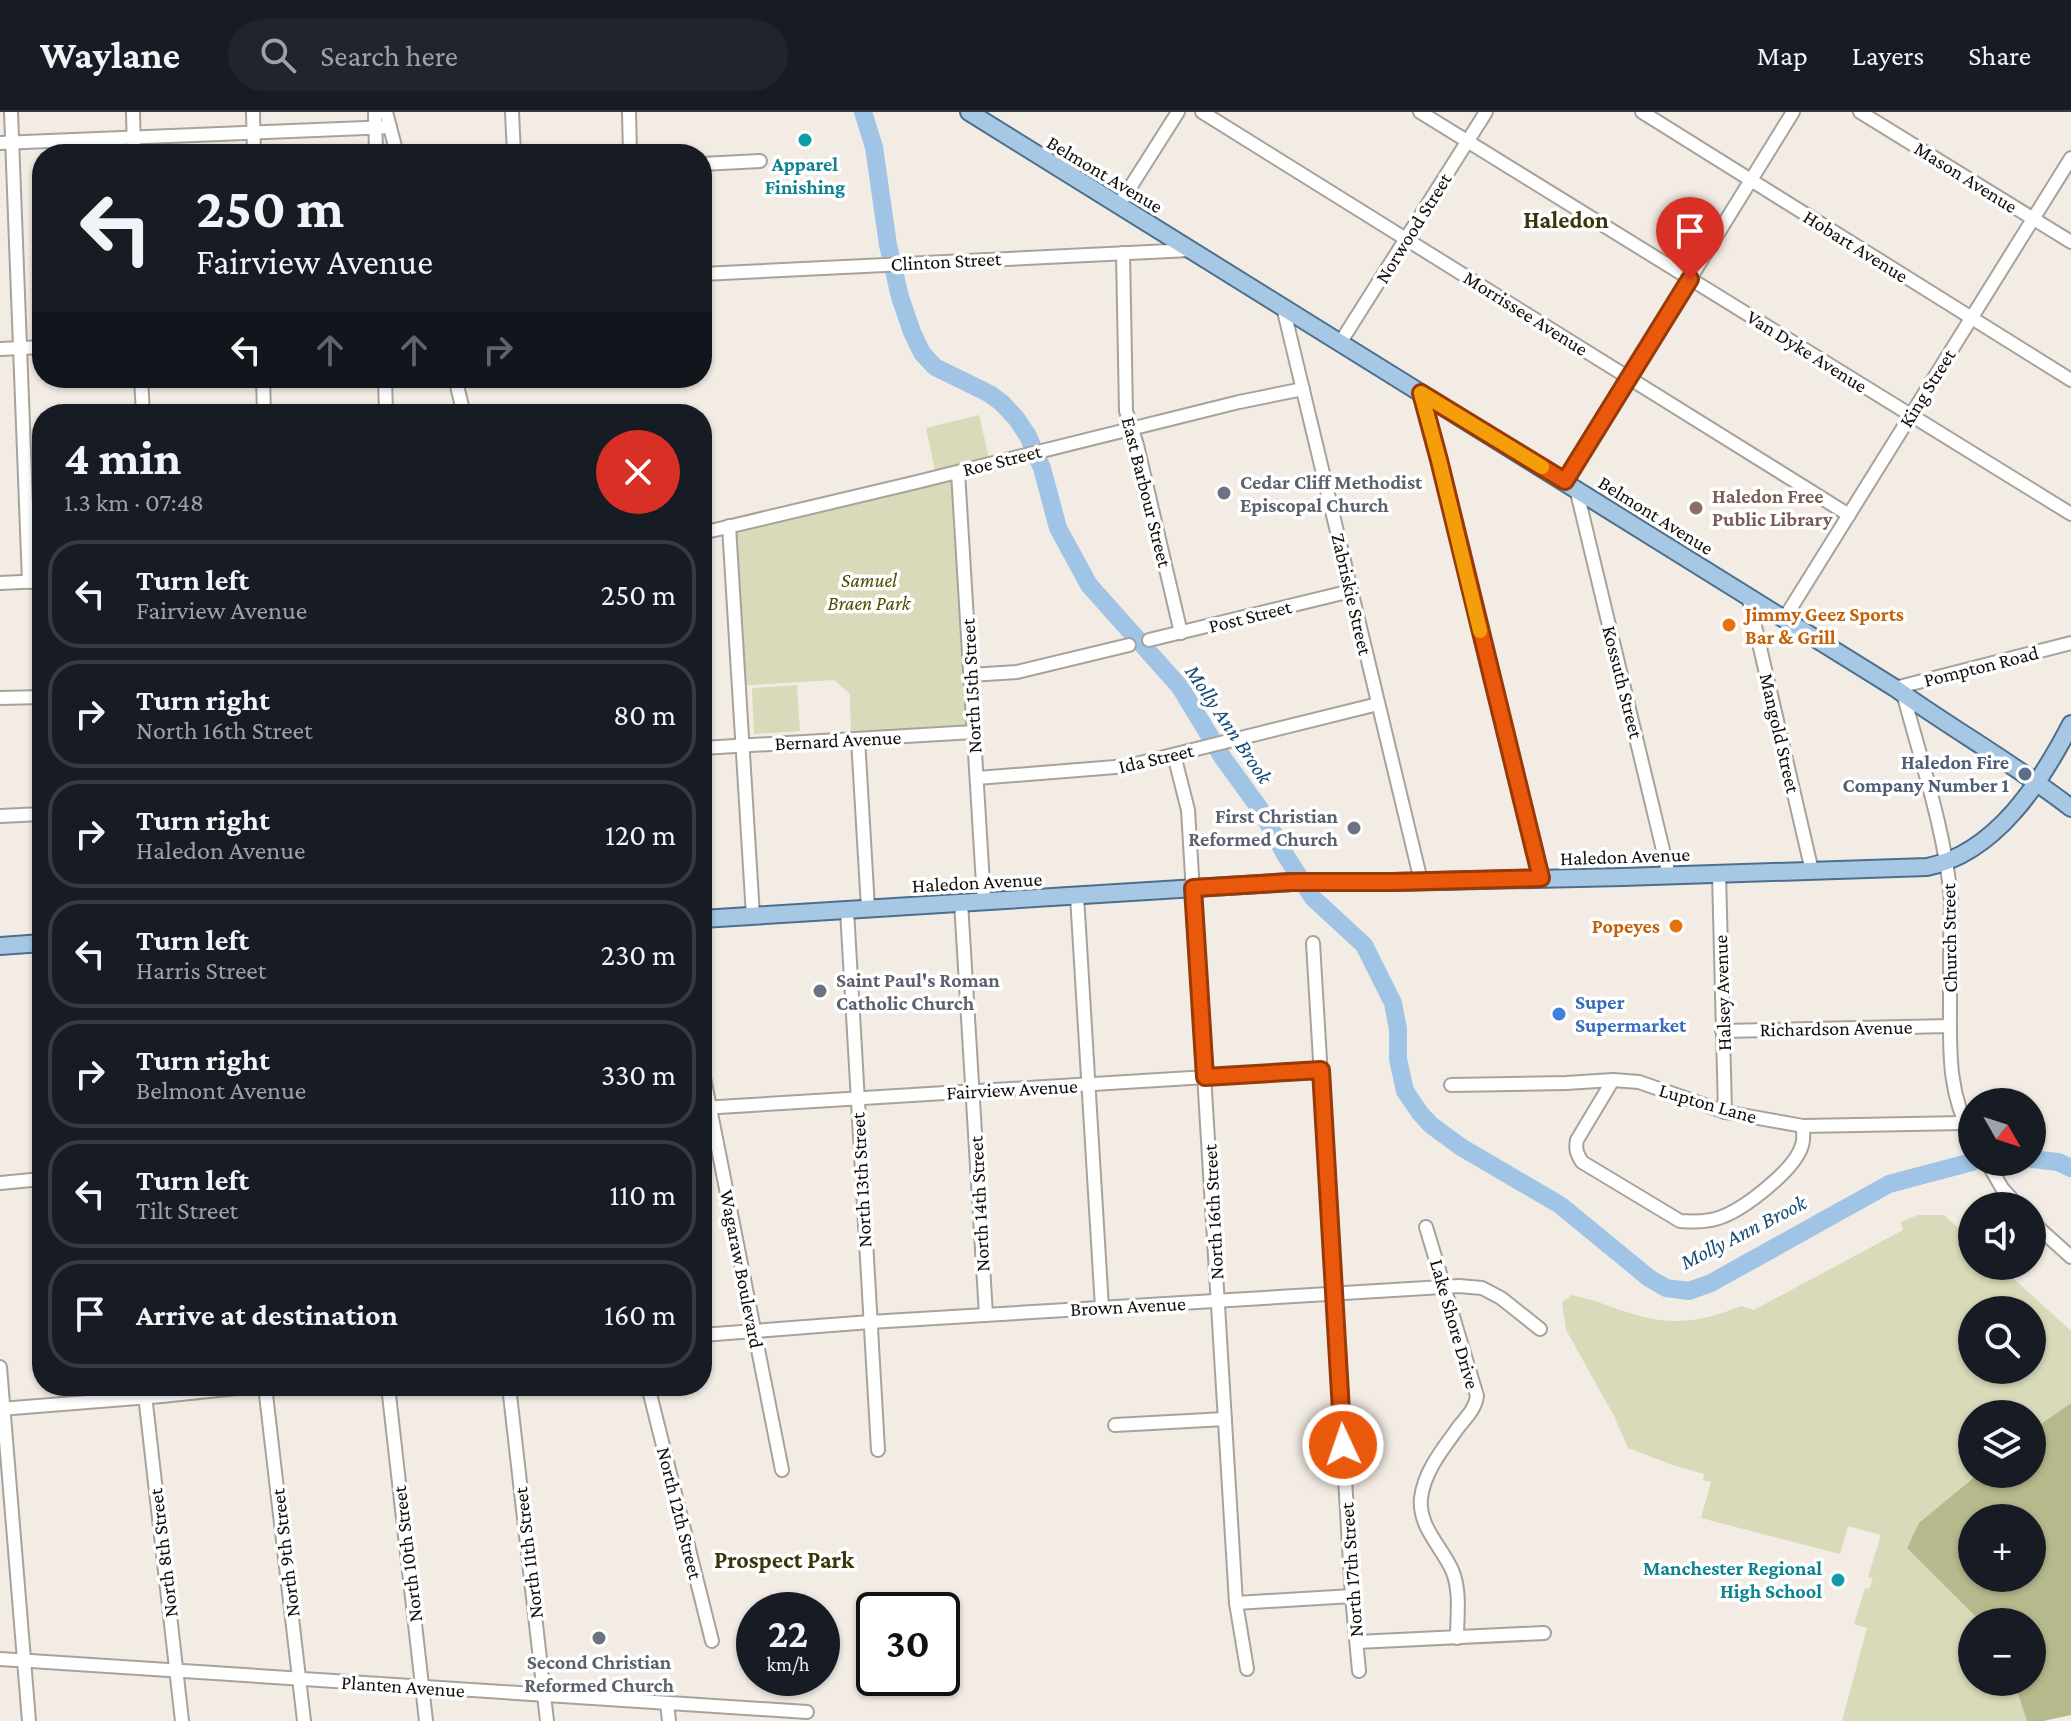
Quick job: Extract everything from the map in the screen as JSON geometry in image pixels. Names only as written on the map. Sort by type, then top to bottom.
[{"type":"main road","name":"Belmont Avenue","points":[[969,112],[1899,690],[2071,808]]},
{"type":"main road","name":"Haledon Avenue","points":[[712,918],[1292,882],[1927,867],[1946,862],[1999,827],[2036,782],[2071,724]]},
{"type":"main road","points":[[0,946],[32,944]]},
{"type":"street","points":[[11,112],[6,143],[32,519]]},
{"type":"street","points":[[133,112],[134,144]]},
{"type":"street","points":[[253,112],[254,144]]},
{"type":"street","points":[[375,112],[376,144]]},
{"type":"street","points":[[386,112],[394,144]]},
{"type":"street","points":[[512,112],[514,144]]},
{"type":"street","points":[[629,112],[630,144]]},
{"type":"street","points":[[1119,205],[1178,112]]},
{"type":"street","name":"Morrissee Avenue","points":[[1202,112],[1849,515]]},
{"type":"street","name":"Van Dyke Avenue","points":[[1420,112],[2071,514]]},
{"type":"street","name":"Norwood Street","points":[[1340,343],[1486,112]]},
{"type":"street","name":"Hobart Avenue","points":[[1642,112],[2071,380]]},
{"type":"street","points":[[1571,485],[1628,378],[1793,112]]},
{"type":"street","name":"Mason Avenue","points":[[1860,112],[2071,242]]},
{"type":"street","points":[[6,143],[390,127]]},
{"type":"street","name":"King Street","points":[[1784,619],[2071,158]]},
{"type":"street","points":[[712,163],[760,161]]},
{"type":"street","name":"Clinton Street","points":[[712,273],[1191,250]]},
{"type":"street","name":"East Barbour Street","points":[[1123,253],[1126,411],[1181,633]]},
{"type":"street","name":"Zabriskie Street","points":[[1283,307],[1421,881]]},
{"type":"street","points":[[0,349],[32,347]]},
{"type":"street","name":"Roe Street","points":[[712,530],[1303,389]]},
{"type":"street","points":[[1421,393],[1541,878]]},
{"type":"street","name":"North 15th Street","points":[[958,472],[984,901]]},
{"type":"street","name":"Kossuth Street","points":[[1571,485],[1669,875]]},
{"type":"street","points":[[729,526],[753,916]]},
{"type":"street","points":[[0,583],[32,581]]},
{"type":"street","name":"Post Street","points":[[1149,640],[1351,591]]},
{"type":"street","name":"Mangold Street","points":[[1748,596],[1812,871]]},
{"type":"street","name":"Pompton Road","points":[[1899,690],[2069,644]]},
{"type":"street","points":[[970,675],[1017,672],[1129,645]]},
{"type":"street","name":"Church Street","points":[[1899,690],[1946,862],[1951,900],[1950,1065],[1958,1098]]},
{"type":"street","points":[[0,698],[32,697]]},
{"type":"street","name":"Ida Street","points":[[977,778],[1110,769],[1378,704]]},
{"type":"street","name":"Bernard Avenue","points":[[712,748],[974,732]]},
{"type":"street","points":[[858,739],[868,908]]},
{"type":"street","name":"North 16th Street","points":[[1174,755],[1188,810],[1236,1603],[1247,1669]]},
{"type":"street","points":[[0,816],[32,814]]},
{"type":"street","name":"Halsey Avenue","points":[[1719,873],[1725,1112]]},
{"type":"street","points":[[1077,896],[1102,1308]]},
{"type":"street","name":"North 14th Street","points":[[961,902],[986,1315]]},
{"type":"street","name":"North 13th Street","points":[[847,910],[878,1450]]},
{"type":"street","name":"North 17th Street","points":[[1313,943],[1359,1671]]},
{"type":"street","name":"Richardson Avenue","points":[[1722,1031],[1950,1026]]},
{"type":"street","name":"Fairview Avenue","points":[[712,1108],[1321,1070]]},
{"type":"street","points":[[1613,1080],[1577,1140],[1575,1148],[1578,1155],[1582,1162],[1680,1221],[1722,1217],[1757,1196],[1779,1178],[1798,1154],[1803,1126]]},
{"type":"street","name":"Lupton Lane","points":[[1451,1085],[1613,1080],[1639,1082],[1725,1112],[1803,1126],[1958,1123]]},
{"type":"street","name":"Wagaraw Boulevard","points":[[712,1136],[782,1470]]},
{"type":"street","points":[[1994,1176],[2007,1192]]},
{"type":"street","points":[[0,1183],[32,1180]]},
{"type":"street","name":"Lake Shore Drive","points":[[1426,1227],[1477,1396],[1425,1479],[1421,1498],[1423,1519],[1453,1573],[1458,1596],[1457,1638]]},
{"type":"street","points":[[2046,1235],[2071,1257]]},
{"type":"street","name":"Brown Avenue","points":[[712,1334],[1444,1287],[1482,1288],[1501,1298],[1540,1329]]},
{"type":"street","points":[[0,1367],[29,1721]]},
{"type":"street","points":[[2,1408],[108,1396]]},
{"type":"street","name":"North 8th Street","points":[[144,1396],[182,1721]]},
{"type":"street","name":"North 9th Street","points":[[266,1396],[304,1721]]},
{"type":"street","name":"North 10th Street","points":[[389,1396],[426,1721]]},
{"type":"street","name":"North 11th Street","points":[[510,1396],[547,1721]]},
{"type":"street","name":"North 12th Street","points":[[651,1396],[712,1641]]},
{"type":"street","points":[[1115,1425],[1225,1419]]},
{"type":"street","points":[[1236,1603],[1352,1596]]},
{"type":"street","points":[[1357,1642],[1544,1633]]},
{"type":"street","name":"Planten Avenue","points":[[0,1659],[807,1712]]},
{"type":"street","points":[[667,1703],[669,1721]]},
{"type":"green space","points":[[979,415],[989,458],[935,470],[926,428]]},
{"type":"green space","name":"Samuel Braen Park","points":[[958,472],[974,733],[851,739],[850,694],[834,680],[736,686],[726,527]]},
{"type":"green space","points":[[797,685],[800,731],[754,734],[752,688]]},
{"type":"green space","points":[[1918,1215],[1944,1215],[1958,1228],[1958,1280],[2015,1280],[2033,1296],[1958,1296],[1958,1384],[2046,1384],[2046,1308],[2071,1331],[2071,1403],[2046,1420],[2046,1400],[1958,1400],[1958,1488],[1961,1488],[1920,1523],[1907,1547],[1967,1608],[1958,1608],[1958,1696],[2019,1696],[2027,1721],[1842,1721],[1867,1628],[1854,1624],[1865,1588],[1869,1589],[1873,1578],[1868,1577],[1881,1535],[1848,1526],[1840,1554],[1701,1518],[1711,1482],[1703,1480],[1704,1474],[1628,1448],[1614,1416],[1566,1330],[1562,1302],[1572,1295],[1635,1315],[1669,1321],[1705,1318],[1741,1306],[1754,1310],[1903,1230],[1901,1222]]},
{"type":"green space","points":[[2071,1403],[2071,1715],[2027,1721],[2019,1696],[2046,1696],[2046,1608],[1967,1608],[1907,1548],[1919,1523],[1961,1488],[2046,1488],[2046,1420]]},
{"type":"waterway","name":"Molly Ann Brook","points":[[863,112],[874,147],[888,245],[900,297],[922,353],[935,367],[990,394],[1016,418],[1042,468],[1058,528],[1089,585],[1180,687],[1223,758],[1260,809],[1313,898],[1364,945],[1393,1003],[1398,1029],[1398,1059],[1405,1091],[1431,1125],[1461,1147],[1560,1205],[1649,1278],[1666,1288],[1689,1291],[1711,1283],[1889,1184],[1958,1166]]},
{"type":"waterway","name":"Molly Ann Brook","points":[[2046,1161],[2071,1168]]},
{"type":"slow traffic","points":[[1480,631],[1421,393],[1542,467]]},
{"type":"place","name":"Apparel Finishing","points":[[805,140]]},
{"type":"place","name":"Cedar Cliff Methodist Episcopal Church","points":[[1224,493]]},
{"type":"place","name":"Haledon Free Public Library","points":[[1696,508]]},
{"type":"place","name":"Jimmy Geez Sports Bar & Grill","points":[[1729,625]]},
{"type":"place","name":"Haledon Fire Company Number 1","points":[[2025,774]]},
{"type":"place","name":"First Christian Reformed Church","points":[[1354,828]]},
{"type":"place","name":"Popeyes","points":[[1676,926]]},
{"type":"place","name":"Saint Paul's Roman Catholic Church","points":[[820,991]]},
{"type":"place","name":"Super Supermarket","points":[[1559,1014]]},
{"type":"place","name":"Manchester Regional High School","points":[[1838,1580]]},
{"type":"place","name":"Second Christian Reformed Church","points":[[599,1638]]},
{"type":"district","name":"Haledon","points":[[1566,219]]},
{"type":"district","name":"Prospect Park","points":[[784,1559]]},
{"type":"route","points":[[1343,1445],[1321,1070],[1205,1077],[1193,888],[1292,882],[1541,878],[1421,393],[1565,481],[1690,279]]}]
